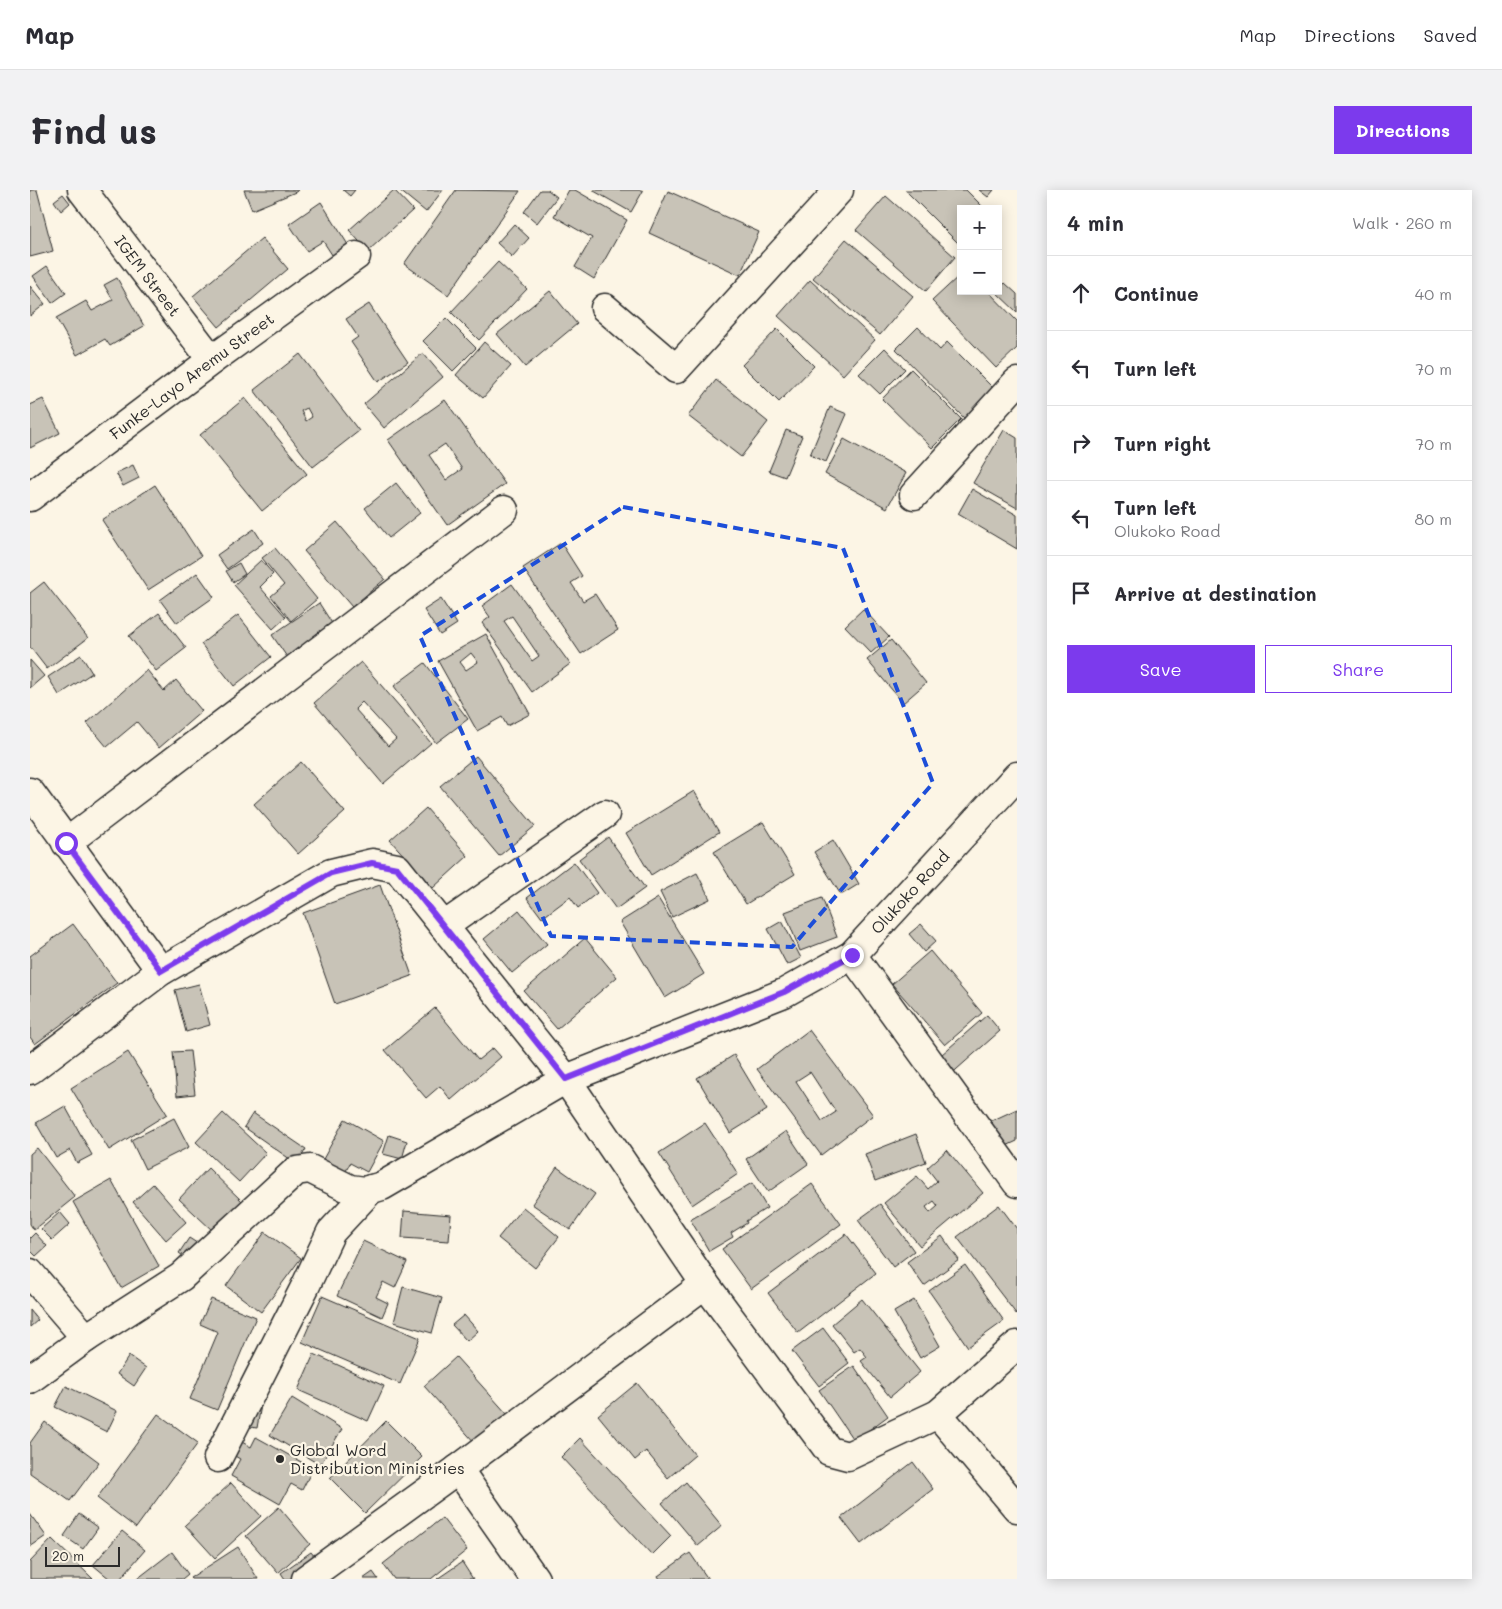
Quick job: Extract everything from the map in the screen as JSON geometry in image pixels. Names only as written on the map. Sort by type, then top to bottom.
[{"type":"street","name":"IGEM Street","points":[[82,190],[212,360]]},
{"type":"street","points":[[605,308],[676,369],[839,190]]},
{"type":"street","name":"Funke-Layo Aremu Street","points":[[30,497],[212,360],[356,256]]},
{"type":"street","points":[[914,495],[1017,382]]},
{"type":"street","points":[[66,843],[504,510]]},
{"type":"street","name":"Olukoko Road","points":[[371,1189],[382,1186],[566,1079],[784,992],[852,955],[1017,776]]},
{"type":"street","points":[[30,792],[161,971]]},
{"type":"street","points":[[444,926],[605,814]]},
{"type":"street","points":[[30,1070],[161,971],[331,873],[372,863],[397,868],[566,1079],[705,1284],[829,1451],[848,1456],[938,1414],[1017,1345]]},
{"type":"street","points":[[852,955],[1017,1183]]},
{"type":"street","points":[[30,1379],[86,1338],[181,1277],[296,1170],[310,1168],[350,1188],[365,1191],[371,1189]]},
{"type":"street","points":[[218,1458],[331,1232],[371,1189]]},
{"type":"street","points":[[30,1273],[86,1338]]},
{"type":"street","points":[[306,1579],[458,1469],[705,1284]]},
{"type":"street","points":[[938,1414],[1017,1508]]},
{"type":"street","points":[[458,1469],[535,1579]]},
{"type":"highlighted area","points":[[623,507],[843,548],[933,783],[792,947],[551,936],[420,636]]},
{"type":"building","points":[[30,190],[37,190],[53,251],[30,257]]},
{"type":"building","points":[[244,190],[298,190],[298,191],[252,210]]},
{"type":"building","points":[[343,190],[355,190],[350,196]]},
{"type":"building","points":[[394,190],[413,210],[368,251],[349,230]]},
{"type":"building","points":[[399,190],[443,190],[426,212]]},
{"type":"building","points":[[456,190],[520,191],[448,295],[404,264]]},
{"type":"building","points":[[540,190],[548,190],[557,197],[537,223],[524,212]]},
{"type":"building","points":[[569,190],[575,190],[627,220],[594,279],[575,267],[592,238],[554,216]]},
{"type":"building","points":[[594,190],[641,190],[643,191],[631,212]]},
{"type":"building","points":[[905,190],[966,190],[981,205],[957,205],[957,242]]},
{"type":"building","points":[[979,190],[994,190],[988,197]]},
{"type":"building","points":[[668,191],[759,232],[740,275],[649,233]]},
{"type":"building","points":[[63,194],[70,203],[61,211],[54,201]]},
{"type":"building","points":[[886,196],[955,257],[926,291],[856,230]]},
{"type":"building","points":[[321,202],[352,251],[336,261],[323,241],[307,251],[289,224]]},
{"type":"building","points":[[514,224],[529,238],[512,257],[497,243]]},
{"type":"building","points":[[262,238],[288,269],[219,327],[193,296]]},
{"type":"building","points":[[846,239],[913,296],[880,335],[813,278]]},
{"type":"building","points":[[498,262],[527,289],[479,340],[451,312]]},
{"type":"building","points":[[47,266],[66,293],[52,303],[33,276]]},
{"type":"building","points":[[117,278],[144,326],[110,346],[105,339],[77,355],[56,318],[86,301],[92,311],[113,300],[104,285]]},
{"type":"building","points":[[957,278],[957,295],[992,295],[1017,321],[1017,348],[996,368],[932,301]]},
{"type":"building","points":[[810,280],[875,340],[843,375],[778,316]]},
{"type":"building","points":[[1005,283],[1017,294],[1017,312],[999,295],[1002,295],[1002,286]]},
{"type":"building","points":[[30,286],[45,304],[30,316]]},
{"type":"building","points":[[550,291],[577,324],[525,367],[497,334]]},
{"type":"building","points":[[369,304],[408,362],[378,382],[351,342],[358,337],[346,319]]},
{"type":"building","points":[[446,318],[476,348],[453,371],[423,341]]},
{"type":"building","points":[[918,327],[940,350],[947,342],[996,391],[966,420],[896,349]]},
{"type":"building","points":[[777,329],[814,366],[779,402],[742,365]]},
{"type":"building","points":[[484,342],[511,366],[483,398],[456,375]]},
{"type":"building","points":[[885,348],[905,369],[880,394],[859,374]]},
{"type":"building","points":[[423,353],[443,377],[384,428],[364,404]]},
{"type":"building","points":[[300,354],[359,431],[313,467],[254,390]],"holes":[[[307,408],[312,417],[306,421],[301,411]]]},
{"type":"building","points":[[911,369],[961,419],[932,448],[882,399]]},
{"type":"building","points":[[716,380],[768,422],[741,457],[688,416]]},
{"type":"building","points":[[245,398],[307,474],[262,511],[200,435]]},
{"type":"building","points":[[43,399],[60,433],[30,448],[30,405]]},
{"type":"building","points":[[445,400],[505,484],[447,525],[388,440]],"holes":[[[445,444],[462,469],[446,480],[429,455]]]},
{"type":"building","points":[[830,407],[847,414],[826,462],[810,455]]},
{"type":"building","points":[[786,430],[802,436],[785,477],[769,471]]},
{"type":"building","points":[[1004,430],[1017,438],[1017,508],[973,483]]},
{"type":"building","points":[[844,439],[906,473],[887,508],[825,474]]},
{"type":"building","points":[[133,465],[139,478],[123,486],[116,473]]},
{"type":"building","points":[[396,483],[420,513],[389,538],[365,508]]},
{"type":"building","points":[[155,485],[201,556],[148,590],[102,520]]},
{"type":"building","points":[[972,489],[1017,515],[1017,549],[958,514]]},
{"type":"building","points":[[337,522],[385,579],[352,607],[304,551]]},
{"type":"building","points":[[254,529],[263,543],[227,569],[217,555]]},
{"type":"building","points":[[561,543],[582,576],[571,583],[583,601],[595,594],[618,630],[581,654],[523,568]]},
{"type":"building","points":[[275,548],[317,599],[291,621],[271,596],[284,585],[262,558]]},
{"type":"building","points":[[261,560],[273,574],[260,587],[286,617],[273,629],[234,585]]},
{"type":"building","points":[[239,563],[245,574],[233,582],[226,571]]},
{"type":"building","points":[[197,573],[214,597],[177,623],[160,600]]},
{"type":"building","points":[[44,582],[88,638],[47,669],[30,647],[30,593]]},
{"type":"building","points":[[512,584],[570,664],[532,692],[482,623],[490,617],[482,606]],"holes":[[[512,616],[539,656],[532,661],[504,621]]]},
{"type":"building","points":[[441,599],[457,624],[440,635],[424,610]]},
{"type":"building","points":[[319,603],[335,628],[289,660],[272,635]]},
{"type":"building","points":[[863,609],[889,637],[871,653],[845,626]]},
{"type":"building","points":[[159,613],[186,648],[156,671],[129,636]]},
{"type":"building","points":[[238,615],[271,657],[234,686],[201,644]]},
{"type":"building","points":[[486,634],[530,714],[507,726],[502,717],[477,731],[438,661]],"holes":[[[471,653],[478,662],[466,670],[460,662]]]},
{"type":"building","points":[[891,640],[926,683],[903,703],[867,660]]},
{"type":"building","points":[[81,655],[92,673],[59,695],[48,677]]},
{"type":"building","points":[[30,660],[44,676],[30,688]]},
{"type":"building","points":[[361,662],[431,743],[383,784],[314,703]],"holes":[[[362,702],[396,739],[388,746],[355,709]]]},
{"type":"building","points":[[425,663],[468,719],[436,743],[394,686]]},
{"type":"building","points":[[147,670],[164,691],[176,680],[202,711],[159,748],[137,722],[107,747],[87,723]]},
{"type":"building","points":[[476,756],[535,826],[499,856],[440,786]]},
{"type":"building","points":[[301,762],[345,812],[298,854],[254,804]]},
{"type":"building","points":[[694,791],[719,832],[651,875],[626,833]]},
{"type":"building","points":[[426,808],[468,856],[433,888],[390,840]]},
{"type":"building","points":[[763,822],[795,874],[746,904],[714,852]]},
{"type":"building","points":[[608,837],[645,888],[616,909],[579,859]]},
{"type":"building","points":[[833,840],[859,884],[841,895],[814,852]]},
{"type":"building","points":[[574,862],[597,893],[578,908],[570,897],[542,918],[527,898]]},
{"type":"building","points":[[697,873],[710,899],[672,917],[660,892]]},
{"type":"building","points":[[380,885],[412,976],[335,1004],[303,913]]},
{"type":"building","points":[[658,898],[704,974],[665,998],[620,922]]},
{"type":"building","points":[[822,898],[837,937],[800,951],[785,912]]},
{"type":"building","points":[[519,910],[547,944],[512,973],[484,939]]},
{"type":"building","points":[[782,921],[801,958],[787,965],[768,929]]},
{"type":"building","points":[[73,924],[117,983],[35,1044],[30,1037],[30,956]]},
{"type":"building","points":[[921,924],[936,941],[924,952],[909,934]]},
{"type":"building","points":[[585,938],[617,977],[557,1029],[524,991]]},
{"type":"building","points":[[930,951],[982,1013],[945,1045],[892,984]]},
{"type":"building","points":[[199,984],[210,1025],[186,1032],[175,990]]},
{"type":"building","points":[[435,1008],[478,1060],[493,1048],[501,1057],[451,1100],[440,1086],[426,1098],[385,1050]]},
{"type":"building","points":[[987,1015],[1000,1031],[948,1077],[934,1061]]},
{"type":"building","points":[[809,1030],[873,1115],[821,1155],[757,1069]],"holes":[[[810,1072],[836,1112],[822,1121],[796,1081]]]},
{"type":"building","points":[[190,1051],[195,1094],[177,1096],[173,1052]]},
{"type":"building","points":[[128,1052],[167,1114],[109,1150],[71,1088]]},
{"type":"building","points":[[734,1055],[767,1110],[730,1133],[697,1078]]},
{"type":"building","points":[[65,1106],[92,1155],[77,1163],[70,1150],[56,1158],[36,1123]]},
{"type":"building","points":[[1017,1109],[1017,1141],[1002,1148],[989,1122]]},
{"type":"building","points":[[223,1113],[266,1153],[239,1182],[196,1142]]},
{"type":"building","points":[[253,1113],[306,1149],[297,1164],[244,1127]]},
{"type":"building","points":[[174,1118],[189,1147],[145,1169],[131,1140]]},
{"type":"building","points":[[345,1119],[384,1141],[367,1172],[350,1163],[345,1173],[322,1161]]},
{"type":"building","points":[[705,1123],[738,1174],[692,1205],[659,1153]]},
{"type":"building","points":[[786,1131],[808,1164],[768,1192],[746,1159]]},
{"type":"building","points":[[916,1134],[926,1162],[875,1181],[865,1154]]},
{"type":"building","points":[[389,1135],[407,1141],[402,1159],[383,1154]]},
{"type":"building","points":[[37,1148],[75,1197],[34,1230],[30,1224],[30,1154]]},
{"type":"building","points":[[947,1150],[983,1193],[920,1246],[884,1203],[917,1176],[928,1189],[937,1181],[927,1168]],"holes":[[[934,1201],[938,1206],[930,1213],[926,1207]]]},
{"type":"building","points":[[557,1167],[595,1194],[570,1230],[532,1204]]},
{"type":"building","points":[[208,1168],[242,1201],[213,1231],[179,1199]]},
{"type":"building","points":[[111,1180],[159,1266],[121,1288],[73,1202]]},
{"type":"building","points":[[752,1183],[767,1208],[731,1233],[733,1237],[709,1251],[690,1219]]},
{"type":"building","points":[[153,1184],[186,1222],[166,1240],[133,1202]]},
{"type":"building","points":[[812,1184],[841,1224],[751,1289],[722,1249]]},
{"type":"building","points":[[880,1204],[914,1251],[893,1267],[858,1220]]},
{"type":"building","points":[[999,1205],[1017,1229],[1017,1315],[957,1237]]},
{"type":"building","points":[[523,1207],[559,1237],[535,1268],[498,1238]]},
{"type":"building","points":[[404,1211],[451,1215],[449,1241],[402,1238]]},
{"type":"building","points":[[60,1212],[70,1224],[52,1240],[41,1229]]},
{"type":"building","points":[[265,1232],[301,1258],[261,1312],[226,1286]]},
{"type":"building","points":[[35,1233],[47,1246],[36,1256],[30,1250],[30,1238]]},
{"type":"building","points":[[846,1234],[876,1273],[798,1333],[768,1293]]},
{"type":"building","points":[[942,1236],[959,1260],[924,1286],[907,1262]]},
{"type":"building","points":[[189,1238],[203,1247],[193,1263],[179,1253]]},
{"type":"building","points":[[363,1241],[407,1262],[395,1288],[383,1282],[376,1297],[388,1303],[382,1317],[337,1296]]},
{"type":"building","points":[[965,1265],[1004,1321],[968,1347],[929,1291]]},
{"type":"building","points":[[403,1287],[442,1298],[432,1333],[394,1322]]},
{"type":"building","points":[[322,1296],[420,1338],[400,1384],[302,1342]]},
{"type":"building","points":[[211,1299],[256,1317],[217,1410],[190,1399],[218,1332],[200,1324]]},
{"type":"building","points":[[862,1299],[920,1372],[890,1397],[861,1361],[867,1357],[860,1348],[854,1352],[832,1324]]},
{"type":"building","points":[[914,1300],[940,1346],[920,1358],[894,1312]]},
{"type":"building","points":[[30,1310],[38,1320],[30,1327]]},
{"type":"building","points":[[464,1315],[478,1331],[467,1341],[452,1325]]},
{"type":"building","points":[[823,1328],[849,1363],[819,1386],[792,1351]]},
{"type":"building","points":[[314,1354],[384,1386],[368,1421],[298,1390]]},
{"type":"building","points":[[129,1356],[146,1368],[134,1386],[117,1374]]},
{"type":"building","points":[[456,1357],[508,1415],[476,1444],[424,1386]]},
{"type":"building","points":[[854,1366],[888,1416],[854,1441],[819,1390]]},
{"type":"building","points":[[637,1383],[695,1455],[668,1478],[646,1451],[635,1460],[598,1415]]},
{"type":"building","points":[[66,1386],[117,1411],[107,1432],[55,1407]]},
{"type":"building","points":[[292,1398],[342,1429],[320,1465],[270,1435]]},
{"type":"building","points":[[247,1403],[261,1405],[257,1428],[243,1426]]},
{"type":"building","points":[[158,1414],[198,1443],[136,1528],[97,1498]]},
{"type":"building","points":[[386,1421],[422,1457],[365,1513],[330,1478]]},
{"type":"building","points":[[45,1422],[99,1462],[70,1501],[30,1473],[30,1443]]},
{"type":"building","points":[[256,1437],[305,1464],[302,1469],[310,1474],[302,1490],[291,1484],[280,1504],[231,1476],[240,1459],[233,1455],[240,1441],[251,1447]]},
{"type":"building","points":[[580,1438],[671,1536],[652,1555],[561,1457]]},
{"type":"building","points":[[913,1462],[933,1489],[861,1544],[841,1518]]},
{"type":"building","points":[[686,1482],[722,1526],[698,1546],[662,1503]]},
{"type":"building","points":[[231,1483],[261,1516],[215,1558],[185,1525]]},
{"type":"building","points":[[279,1507],[310,1544],[278,1573],[246,1536]]},
{"type":"building","points":[[30,1514],[46,1536],[30,1547]]},
{"type":"building","points":[[79,1514],[98,1528],[83,1549],[64,1536]]},
{"type":"building","points":[[442,1518],[467,1550],[431,1579],[394,1579],[383,1564]]},
{"type":"building","points":[[122,1531],[145,1550],[120,1579],[110,1579],[93,1565]]},
{"type":"building","points":[[52,1539],[93,1579],[30,1579],[30,1562]]},
{"type":"building","points":[[238,1547],[258,1579],[190,1578]]},
{"type":"building","points":[[172,1552],[188,1574],[182,1579],[137,1579]]},
{"type":"building","points":[[311,1552],[322,1566],[304,1579],[285,1579],[281,1573]]},
{"type":"building","points":[[690,1553],[708,1579],[660,1579],[658,1576]]},
{"type":"building","points":[[462,1562],[473,1579],[437,1579]]},
{"type":"building","points":[[373,1572],[378,1579],[363,1579]]},
{"type":"place","name":"Global Word Distribution Ministries","points":[[280,1459]]},
{"type":"route","points":[[66,843],[161,971],[331,873],[372,863],[397,868],[566,1079],[784,992],[852,955]]}]
